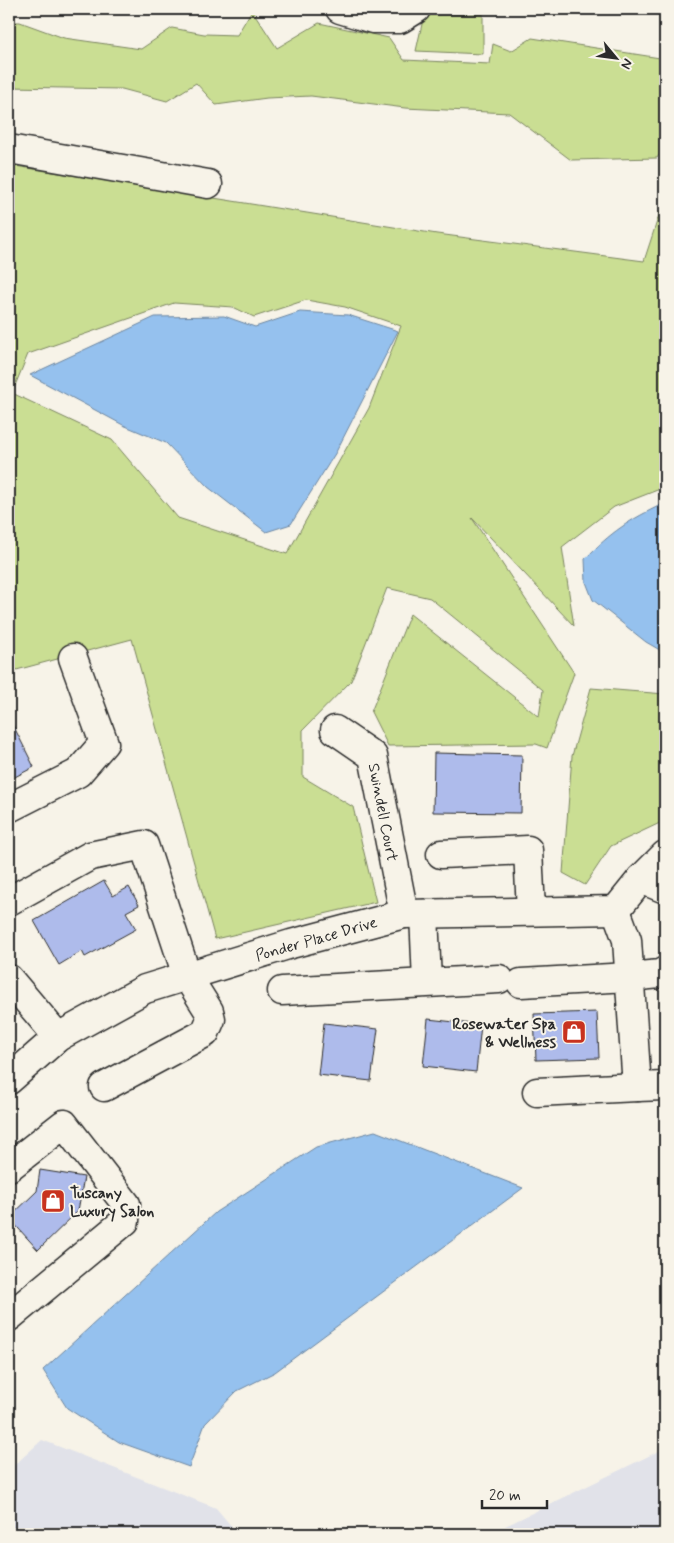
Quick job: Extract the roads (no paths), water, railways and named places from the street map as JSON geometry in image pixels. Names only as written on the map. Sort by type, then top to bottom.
[{"type":"street","points":[[340,9],[373,19],[400,19],[416,9]]},
{"type":"street","points":[[9,149],[208,184]]},
{"type":"street","points":[[9,808],[78,773],[104,743],[73,658]]},
{"type":"street","name":"Swindell Court","points":[[335,730],[373,756],[414,914],[427,982]]},
{"type":"street","points":[[9,901],[90,856],[144,845],[187,976],[209,1011],[211,1019],[205,1033],[104,1087]]},
{"type":"street","points":[[441,854],[528,850],[531,911]]},
{"type":"street","points":[[637,1087],[626,940],[616,910],[653,884],[665,856]]},
{"type":"street","name":"Ponder Place Drive","points":[[9,1080],[58,1037],[144,989],[291,944],[414,914],[616,910]]},
{"type":"street","points":[[282,991],[427,982],[629,977],[665,972]]},
{"type":"street","points":[[9,979],[58,1037]]},
{"type":"street","points":[[537,1092],[665,1086]]},
{"type":"street","points":[[9,1167],[64,1124],[126,1204],[125,1221],[9,1317]]},
{"type":"water","points":[[300,312],[348,315],[398,331],[336,452],[291,524],[266,532],[208,487],[166,443],[123,425],[30,375],[155,317],[224,316],[255,327]]},
{"type":"water","points":[[665,504],[665,653],[646,642],[593,600],[586,582],[585,559],[621,527]]},
{"type":"water","points":[[375,1131],[523,1188],[275,1372],[237,1391],[205,1424],[189,1467],[119,1442],[67,1408],[43,1370],[216,1212],[316,1147]]},
{"type":"place","name":"Rosewater Spa & Wellness","points":[[574,1032]]},
{"type":"place","name":"Tuscany Luxury Salon","points":[[53,1201]]}]
